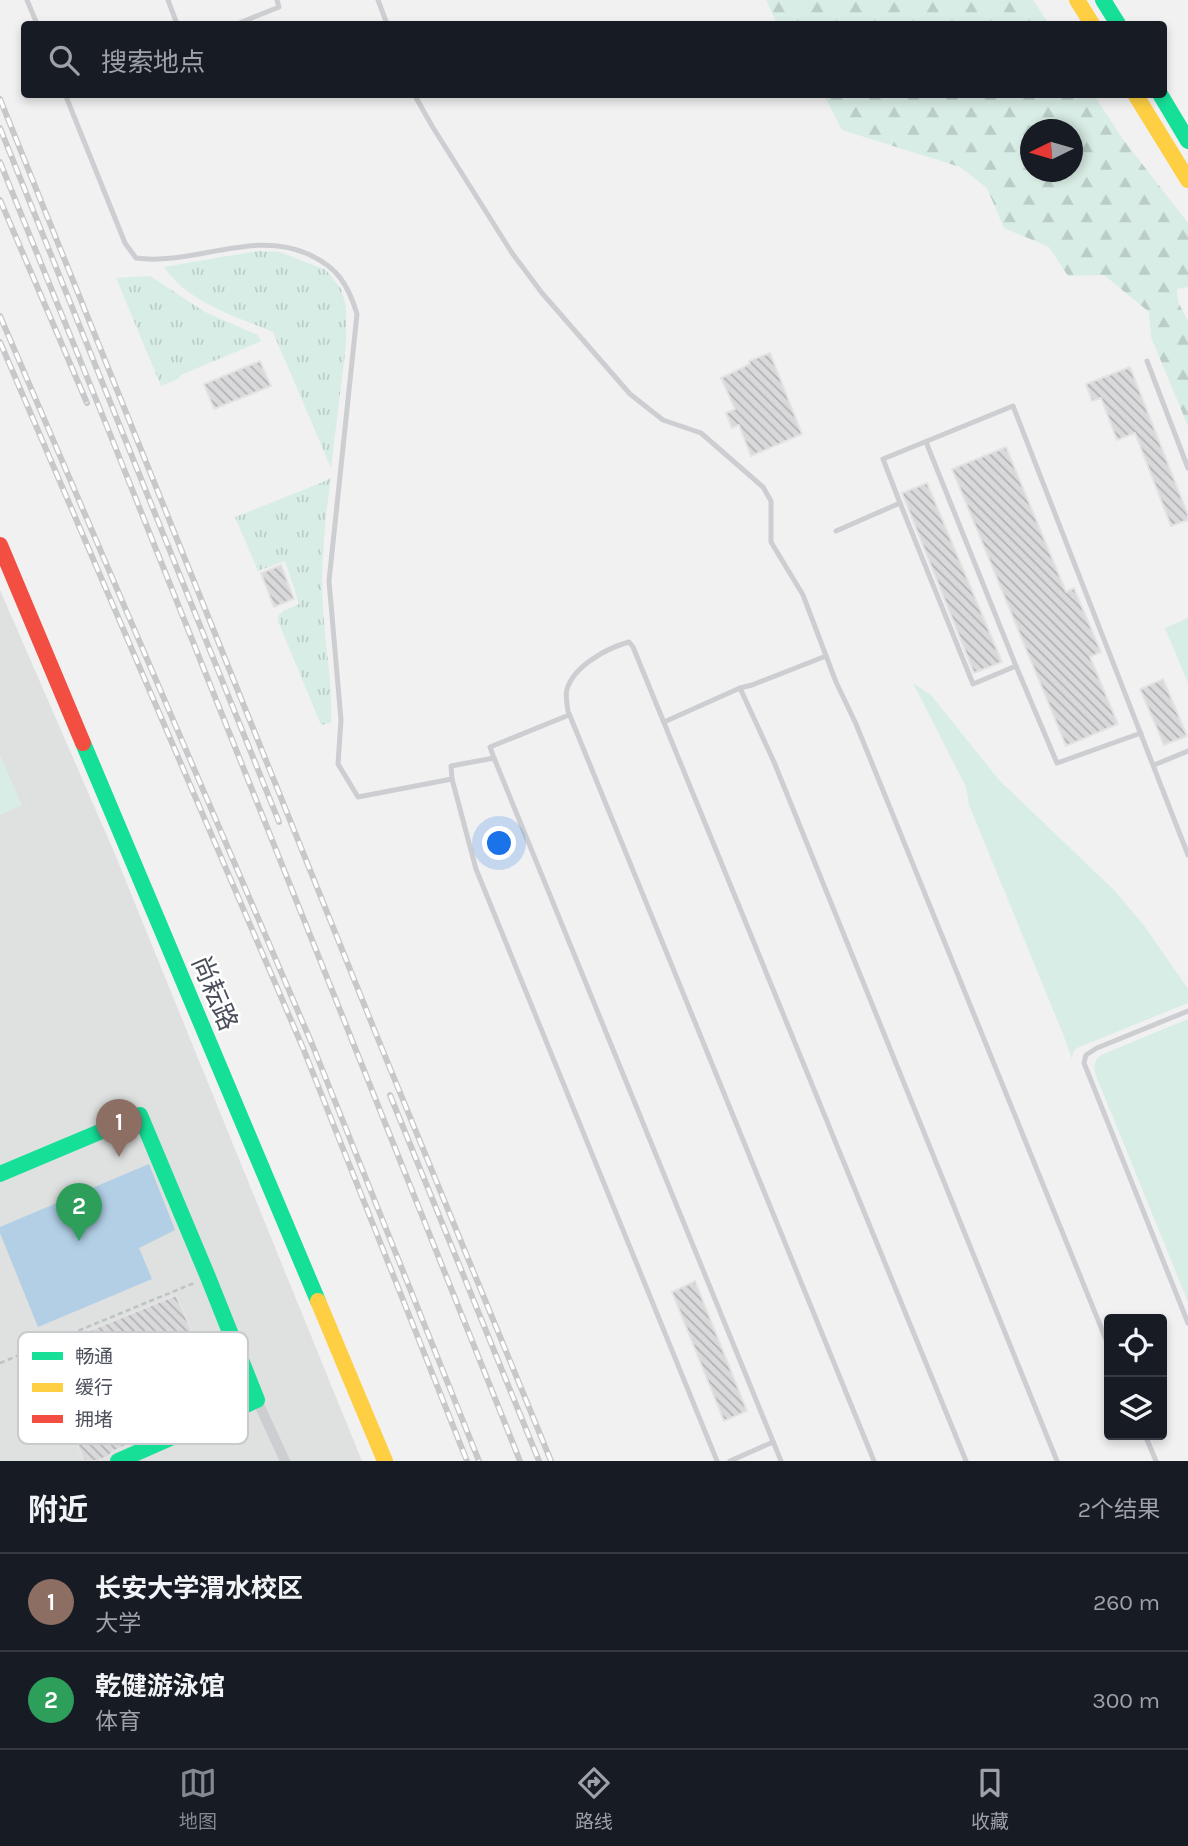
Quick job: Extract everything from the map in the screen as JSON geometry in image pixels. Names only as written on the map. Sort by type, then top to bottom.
[{"type":"street","points":[[1077,0],[1090,21]]},
{"type":"street","points":[[1103,0],[1116,21]]},
{"type":"street","points":[[1137,98],[1188,180]]},
{"type":"street","points":[[1162,98],[1188,141]]},
{"type":"street","name":"尚耘路","points":[[0,545],[385,1461]]},
{"type":"street","points":[[0,1174],[140,1115],[230,1332]]},
{"type":"street","points":[[248,1377],[285,1461]]},
{"type":"street","points":[[248,1404],[257,1400]]},
{"type":"street","points":[[118,1461],[157,1444]]},
{"type":"lane","points":[[27,0],[36,21]]},
{"type":"lane","points":[[168,0],[176,21]]},
{"type":"lane","points":[[244,21],[279,6],[277,0]]},
{"type":"lane","points":[[378,0],[386,21]]},
{"type":"lane","points":[[67,98],[125,243],[136,258],[152,260],[237,247],[284,246],[320,260],[338,275],[351,293],[357,314],[329,581],[341,720],[338,764],[358,797],[452,779]]},
{"type":"lane","points":[[416,98],[512,253],[542,293],[630,394],[663,419],[701,433],[763,487],[771,501],[771,542],[803,595],[836,682],[856,724],[1104,1335]]},
{"type":"lane","points":[[1147,361],[1188,468]]},
{"type":"lane","points":[[1016,666],[973,684],[883,459],[1013,406],[1188,855]]},
{"type":"lane","points":[[926,442],[1057,763],[1141,733]]},
{"type":"lane","points":[[836,531],[900,503]]},
{"type":"lane","points":[[874,1461],[569,715],[566,691],[573,676],[600,654],[629,642],[966,1461]]},
{"type":"lane","points":[[664,722],[740,688],[826,656]]},
{"type":"lane","points":[[740,688],[774,762],[1057,1461]]},
{"type":"lane","points":[[569,715],[490,747],[781,1461]]},
{"type":"lane","points":[[1154,765],[1188,751]]},
{"type":"lane","points":[[494,758],[450,766],[477,869],[717,1461]]},
{"type":"lane","points":[[1188,1011],[1097,1048],[1086,1055],[1084,1063],[1188,1323]]},
{"type":"lane","points":[[1147,1440],[1156,1461]]},
{"type":"lane","points":[[730,1461],[773,1442]]},
{"type":"path","points":[[75,1332],[208,1277]]},
{"type":"path","points":[[0,1363],[18,1356]]},
{"type":"shaded area","points":[[0,590],[114,852],[362,1461],[0,1461]]},
{"type":"green space","points":[[766,0],[1033,0],[1047,21],[776,21]]},
{"type":"green space","points":[[826,98],[1096,98],[1122,138],[1188,223],[1188,287],[1177,289],[1178,302],[1188,321],[1188,426],[1151,337],[1149,312],[1104,275],[1068,276],[1049,247],[1004,228],[987,188],[960,167],[842,130]]},
{"type":"green space","points":[[257,251],[280,252],[326,270],[341,289],[346,306],[346,345],[331,468],[273,332],[199,299],[186,290],[164,267]]},
{"type":"green space","points":[[150,276],[205,312],[258,335],[261,341],[161,386],[116,278]]},
{"type":"green space","points":[[331,477],[325,526],[322,592],[331,723],[321,725],[278,621],[278,616],[283,611],[299,604],[285,561],[258,571],[235,517]]},
{"type":"green space","points":[[1188,618],[1188,683],[1165,628]]},
{"type":"green space","points":[[913,683],[931,695],[999,780],[1115,891],[1145,927],[1188,989],[1188,1003],[1077,1048],[1072,1059],[969,805],[966,787]]},
{"type":"green space","points":[[0,755],[22,805],[0,815]]},
{"type":"green space","points":[[1188,1019],[1188,1302],[1095,1068],[1101,1055]]},
{"type":"water","points":[[149,1164],[175,1230],[139,1248],[152,1279],[38,1327],[0,1233],[0,1227]]},
{"type":"building","points":[[770,353],[802,434],[751,456],[739,425],[732,428],[726,413],[735,409],[721,378],[750,364],[749,361]]},
{"type":"building","points":[[260,361],[271,386],[214,409],[204,384]]},
{"type":"building","points":[[1130,367],[1188,515],[1188,520],[1171,526],[1135,433],[1117,440],[1101,398],[1092,401],[1086,384]]},
{"type":"building","points":[[1006,447],[1066,592],[1074,588],[1101,652],[1090,657],[1118,724],[1066,746],[952,469]]},
{"type":"building","points":[[927,483],[1002,662],[974,673],[902,493]]},
{"type":"building","points":[[281,565],[294,599],[274,607],[261,573]]},
{"type":"building","points":[[1163,679],[1187,736],[1164,745],[1140,689]]},
{"type":"building","points":[[695,1281],[747,1411],[724,1421],[672,1292]]},
{"type":"building","points":[[176,1295],[192,1332],[85,1332]]},
{"type":"building","points":[[77,1444],[130,1444],[98,1461],[84,1461]]},
{"type":"railway","points":[[0,99],[551,1461]]},
{"type":"railway","points":[[0,128],[279,822]]},
{"type":"railway","points":[[0,162],[520,1461]]},
{"type":"railway","points":[[0,200],[87,403]]},
{"type":"railway","points":[[0,316],[312,1044],[479,1461]]},
{"type":"railway","points":[[0,342],[303,1048],[467,1461]]},
{"type":"railway","points":[[390,1095],[539,1461]]},
{"type":"traffic: fast","points":[[1103,0],[1116,21]]},
{"type":"traffic: fast","points":[[1162,98],[1188,141]]},
{"type":"traffic: fast","points":[[83,743],[318,1301]]},
{"type":"traffic: fast","points":[[0,1174],[140,1115],[230,1332]]},
{"type":"traffic: fast","points":[[248,1377],[257,1400],[248,1404]]},
{"type":"traffic: fast","points":[[118,1461],[157,1444]]},
{"type":"traffic: slow","points":[[1077,0],[1090,21]]},
{"type":"traffic: slow","points":[[1137,98],[1188,180]]},
{"type":"traffic: slow","points":[[318,1301],[385,1461]]},
{"type":"traffic: jam","points":[[0,545],[83,743]]},
{"type":"place","name":"长安大学渭水校区","points":[[119,1157]]},
{"type":"place","name":"乾健游泳馆","points":[[79,1241]]}]
